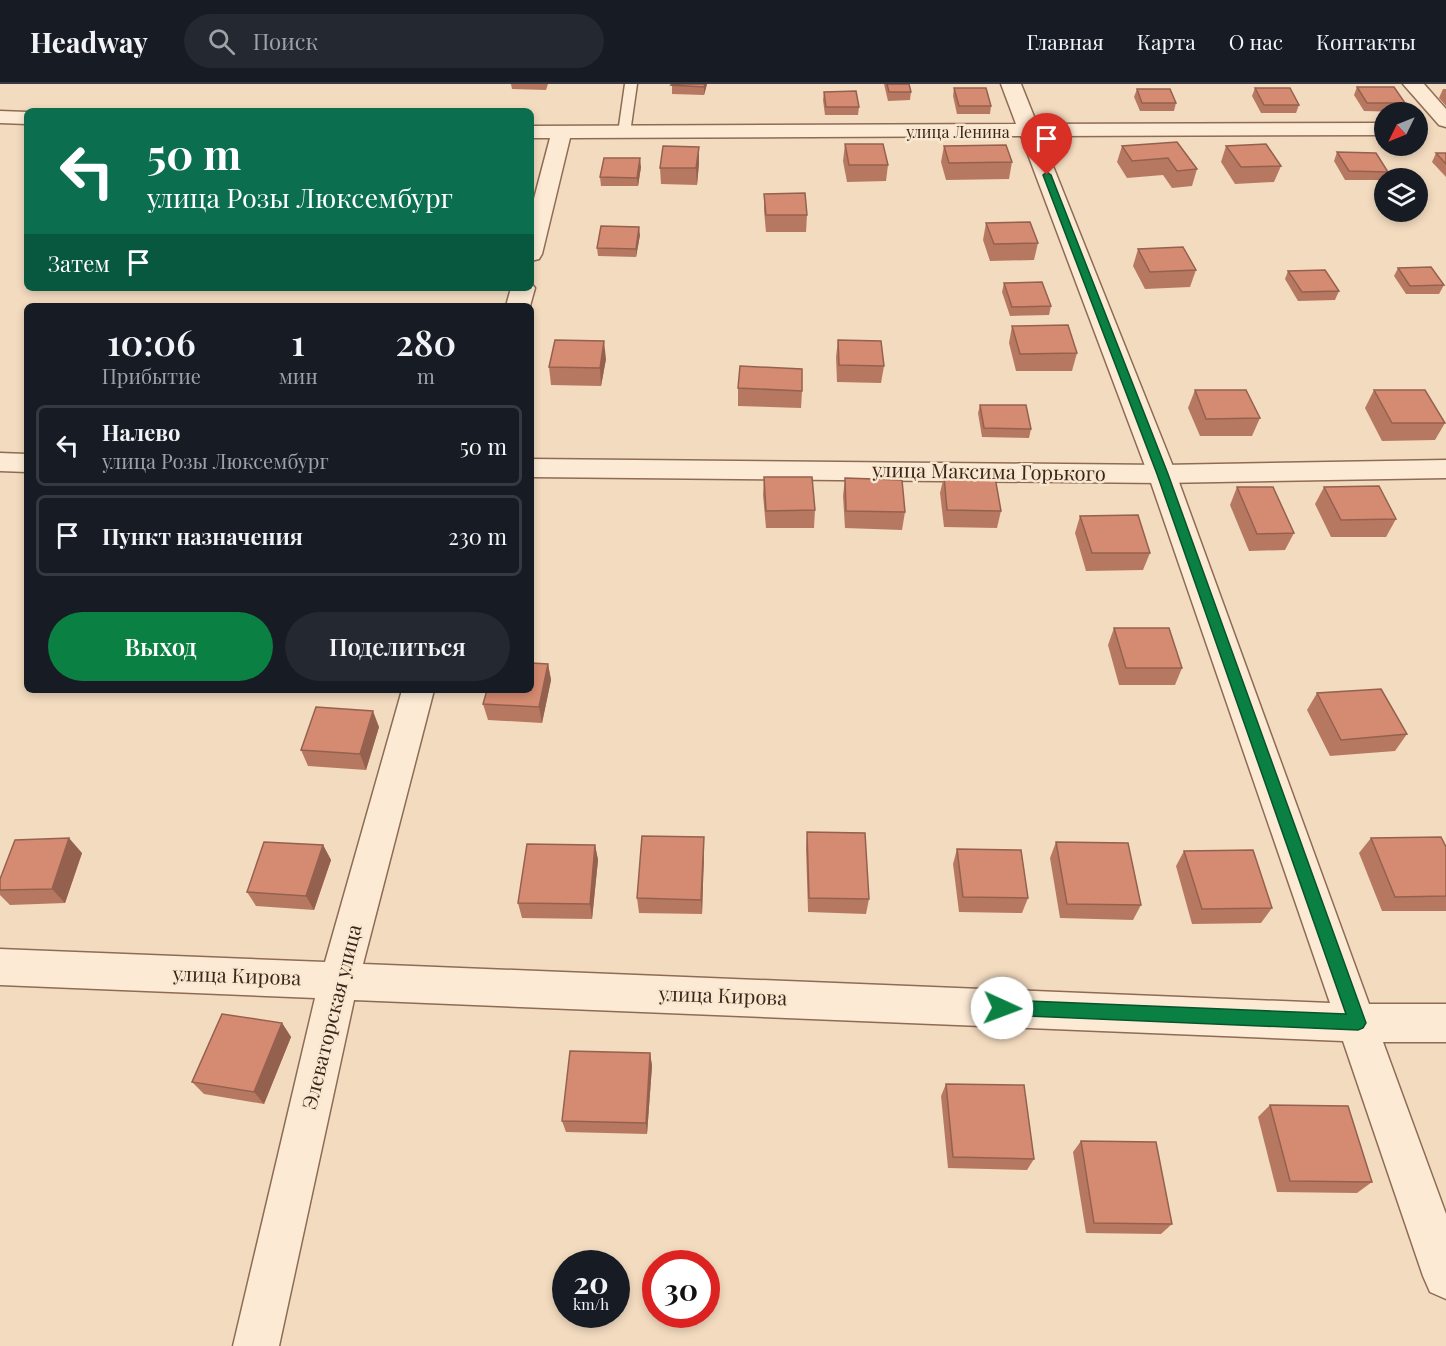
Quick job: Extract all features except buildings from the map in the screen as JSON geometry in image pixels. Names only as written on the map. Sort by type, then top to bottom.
[{"type":"street","points":[[1011,84],[1162,474],[1446,1276]]},
{"type":"street","points":[[1413,84],[1440,126]]},
{"type":"street","points":[[0,117],[24,118]]},
{"type":"street","name":"улица Ленина","points":[[534,132],[1374,129]]},
{"type":"street","points":[[534,242],[561,133]]},
{"type":"street","points":[[0,462],[24,463]]},
{"type":"street","name":"улица Максима Горького","points":[[534,468],[1162,474],[1446,469]]},
{"type":"street","name":"Элеваторская улица","points":[[256,1346],[339,980],[417,693]]},
{"type":"street","name":"улица Кирова","points":[[0,967],[1358,1023],[1446,1023]]},
{"type":"lane","points":[[624,133],[631,84]]},
{"type":"route","points":[[1002,1008],[1358,1023],[1162,474],[1047,175]]}]
